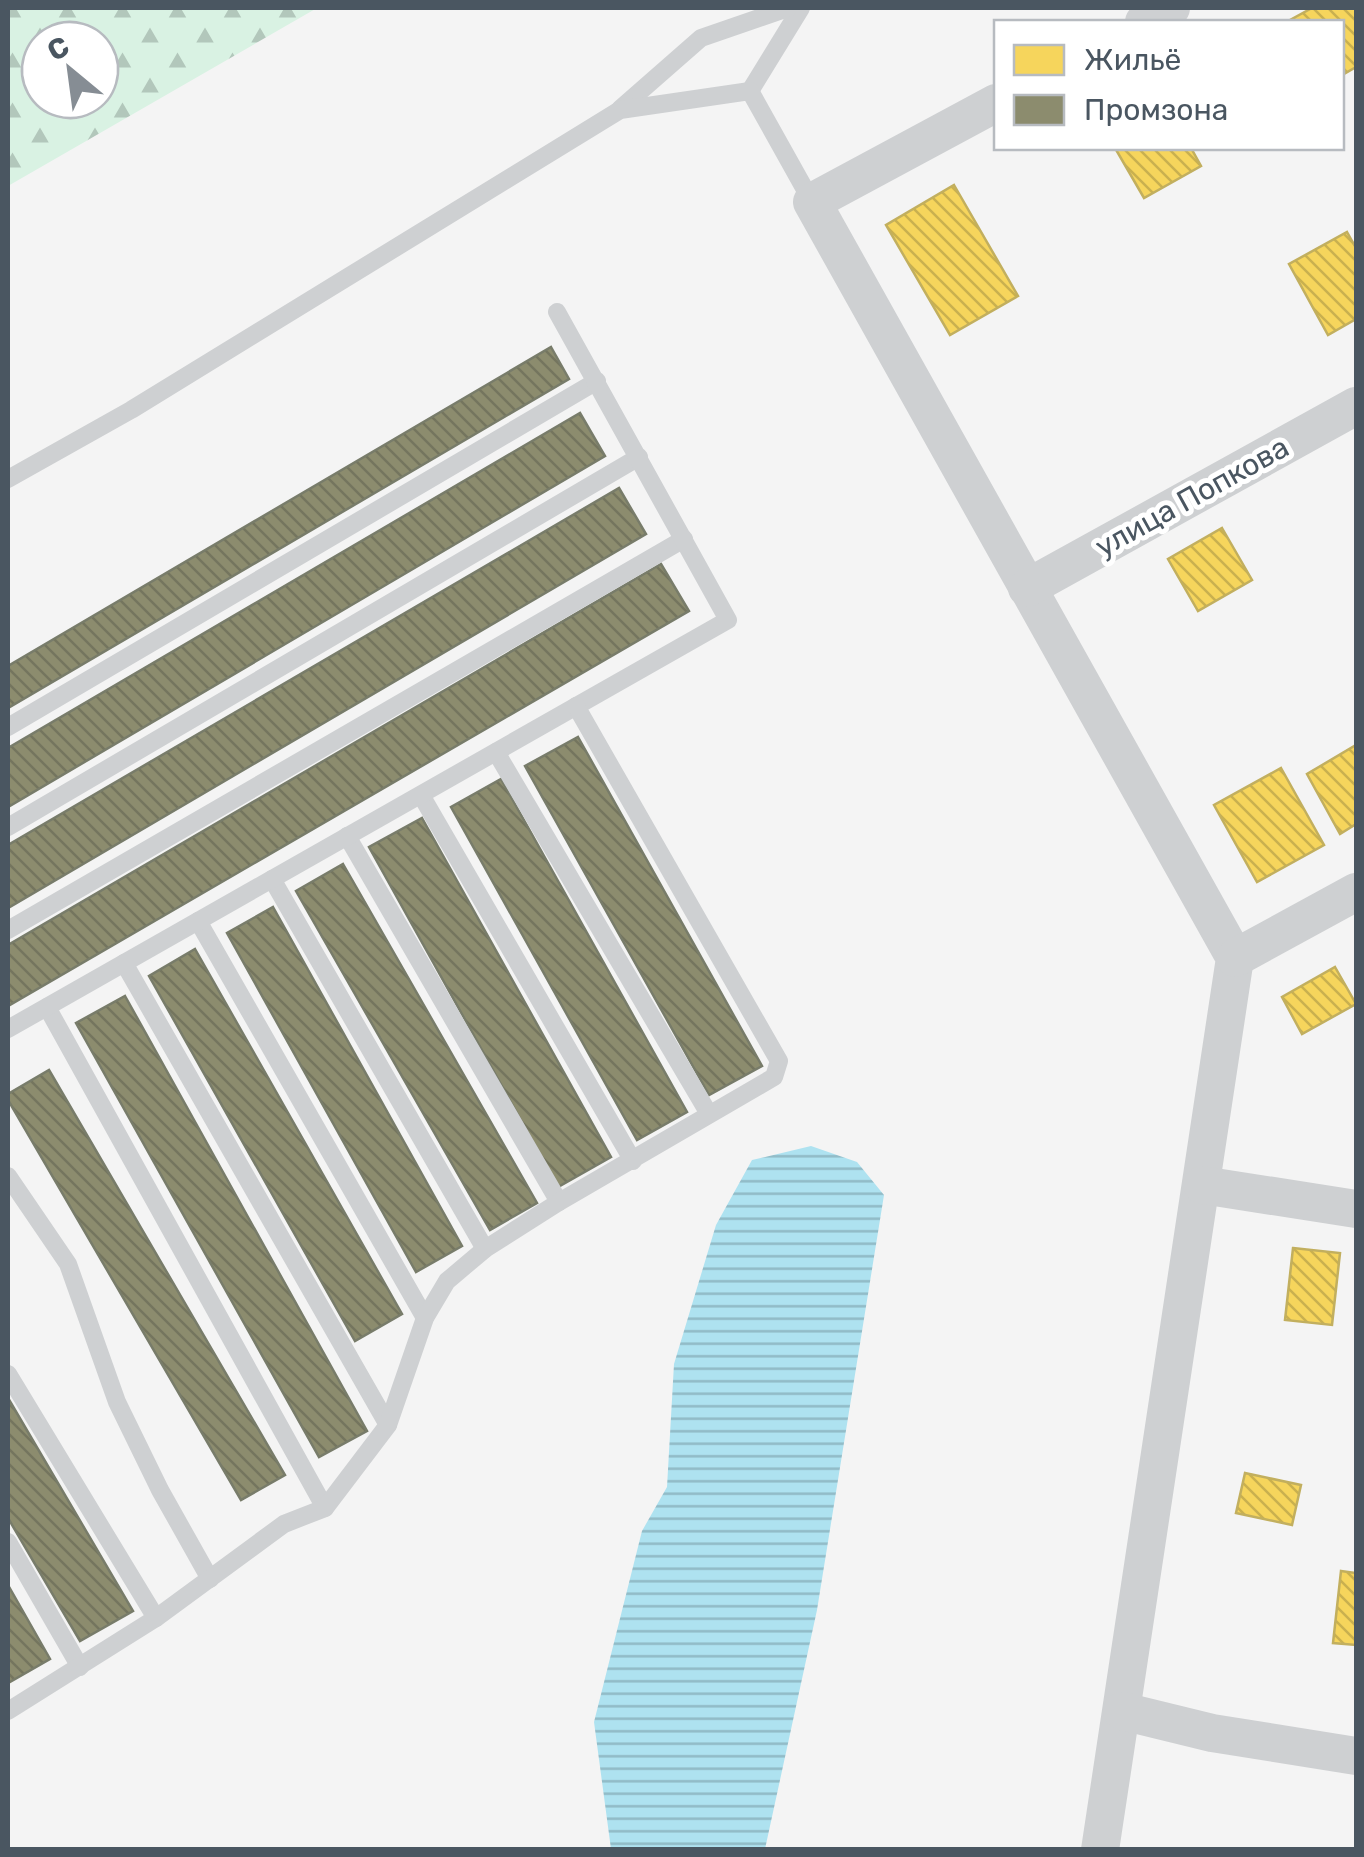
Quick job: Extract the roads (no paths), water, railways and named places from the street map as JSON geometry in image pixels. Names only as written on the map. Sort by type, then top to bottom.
[{"type":"street","points":[[1148,20],[1172,8]]},
{"type":"street","points":[[994,104],[812,202],[1235,958],[1100,1850]]},
{"type":"street","name":"улица Попкова","points":[[1027,588],[1356,406]]},
{"type":"street","points":[[1235,958],[1356,892]]},
{"type":"street","points":[[1202,1184],[1356,1209]]},
{"type":"street","points":[[1122,1711],[1212,1733],[1356,1756]]},
{"type":"lane","points":[[8,479],[131,410],[620,110],[700,38],[788,8]]},
{"type":"lane","points":[[750,91],[801,8]]},
{"type":"lane","points":[[620,110],[750,91]]},
{"type":"lane","points":[[750,91],[812,202]]},
{"type":"lane","points":[[8,1030],[728,620],[557,312]]},
{"type":"lane","points":[[8,726],[597,381]]},
{"type":"lane","points":[[8,827],[639,457]]},
{"type":"lane","points":[[8,930],[684,539]]},
{"type":"lane","points":[[8,1711],[156,1618],[284,1524],[326,1508],[388,1425],[425,1318],[447,1281],[485,1249],[774,1077],[780,1061],[576,706]]},
{"type":"lane","points":[[496,752],[709,1114]]},
{"type":"lane","points":[[421,795],[632,1161]]},
{"type":"lane","points":[[348,836],[560,1202]]},
{"type":"lane","points":[[272,879],[485,1249]]},
{"type":"lane","points":[[198,921],[425,1318]]},
{"type":"lane","points":[[124,963],[388,1425]]},
{"type":"lane","points":[[47,1007],[326,1508]]},
{"type":"lane","points":[[8,1176],[68,1264],[117,1402],[160,1490],[210,1578]]},
{"type":"lane","points":[[8,1374],[156,1618]]},
{"type":"lane","points":[[8,1542],[80,1666]]},
{"type":"water","points":[[811,1146],[857,1162],[884,1195],[817,1610],[765,1849],[611,1849],[594,1722],[642,1531],[667,1487],[674,1364],[716,1225],[752,1160]]}]
